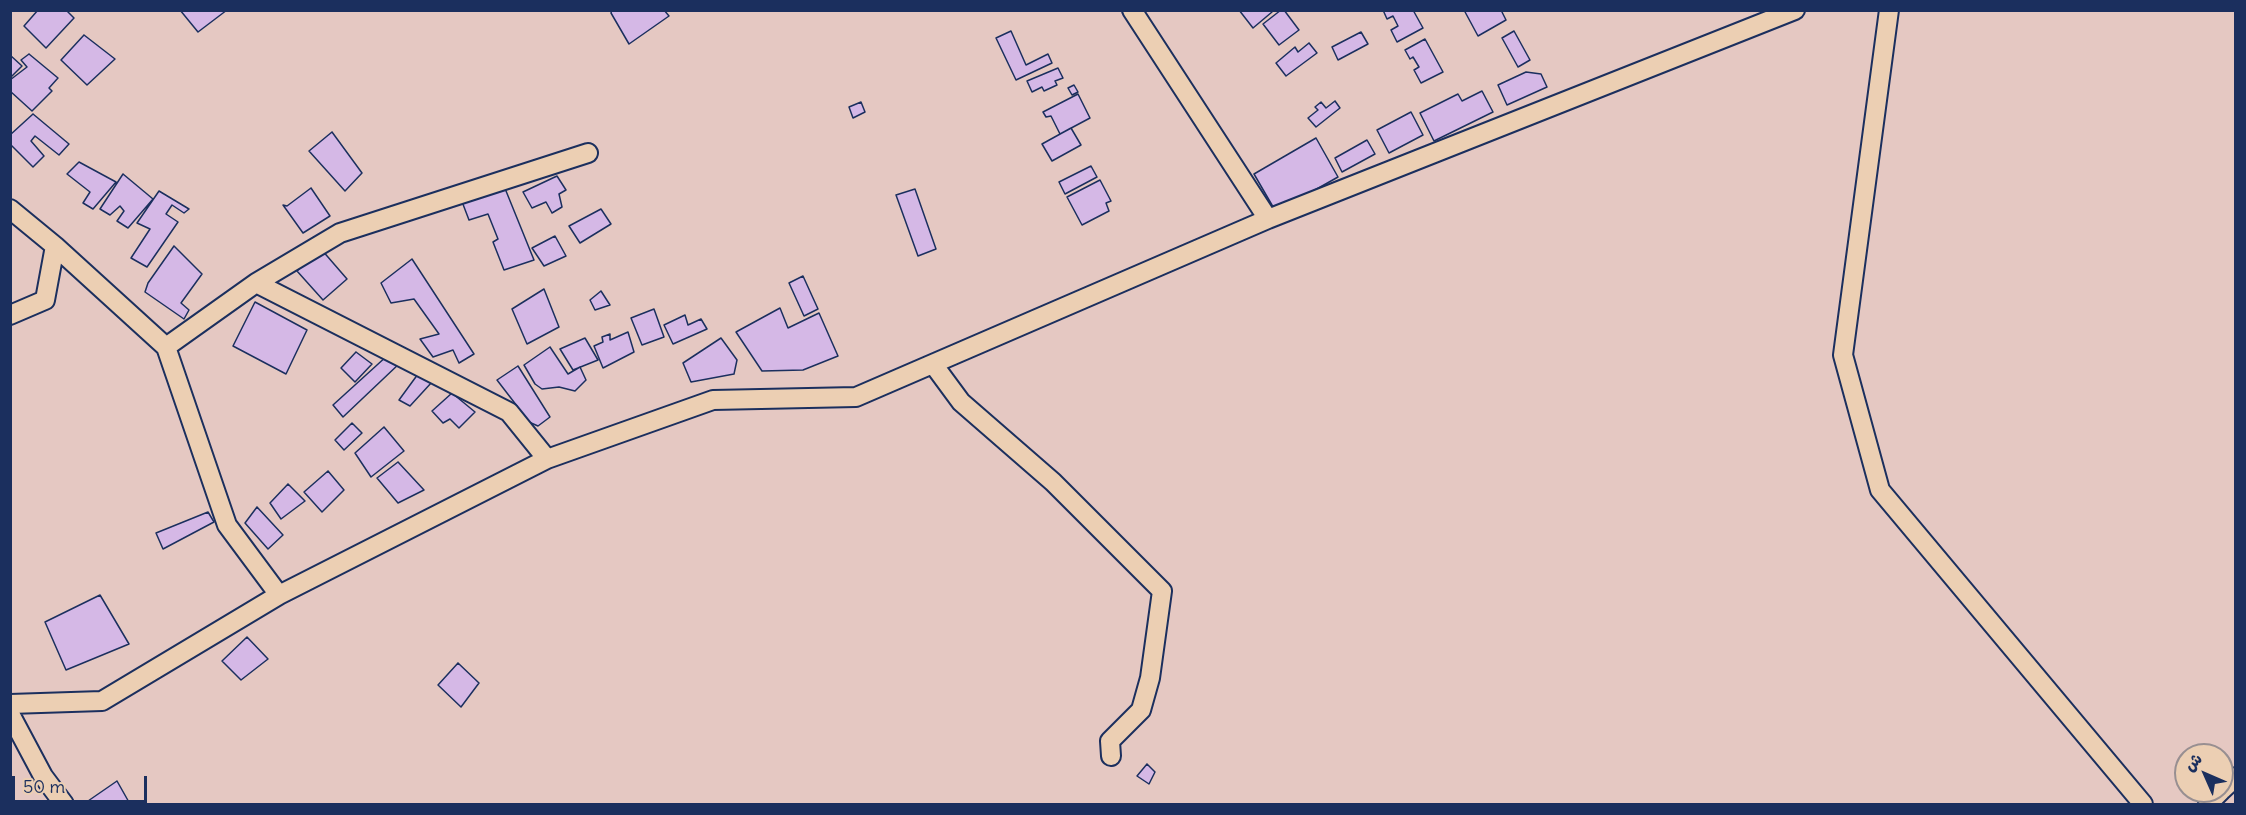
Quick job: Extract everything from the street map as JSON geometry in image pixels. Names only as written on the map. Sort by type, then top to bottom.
[{"type":"street","points":[[1132,10],[1268,219]]},
{"type":"street","points":[[10,704],[102,701],[279,595],[547,459],[713,400],[856,397],[1268,219],[1795,10]]},
{"type":"street","points":[[1889,10],[1843,355],[1880,490],[2143,804]]},
{"type":"street","points":[[166,347],[256,283],[340,233],[588,153]]},
{"type":"street","points":[[10,209],[55,246],[166,347],[227,525],[279,595]]},
{"type":"street","points":[[10,315],[45,300],[55,246]]},
{"type":"street","points":[[256,283],[509,412],[547,459]]},
{"type":"street","points":[[933,364],[961,402],[1053,482],[1162,591],[1150,678],[1141,710],[1110,741],[1111,756]]},
{"type":"street","points":[[10,714],[43,776],[64,804]]},
{"type":"building","points":[[38,10],[66,10],[74,18],[46,48],[24,26]]},
{"type":"building","points":[[180,10],[227,10],[198,32]]},
{"type":"building","points":[[612,10],[664,10],[669,16],[629,44],[611,13]]},
{"type":"building","points":[[1239,10],[1271,10],[1272,12],[1253,28]]},
{"type":"building","points":[[1284,10],[1299,30],[1279,45],[1263,24]]},
{"type":"building","points":[[1383,10],[1413,10],[1423,28],[1397,42],[1391,30],[1398,26],[1393,16],[1387,19]]},
{"type":"building","points":[[1464,10],[1501,10],[1506,20],[1478,36]]},
{"type":"building","points":[[1011,31],[1026,65],[1048,54],[1052,63],[1016,80],[996,38]]},
{"type":"building","points":[[1514,31],[1530,60],[1518,67],[1502,38]]},
{"type":"building","points":[[1361,32],[1368,44],[1338,60],[1332,47]]},
{"type":"building","points":[[84,35],[115,59],[87,85],[61,60]]},
{"type":"building","points":[[1425,39],[1443,72],[1421,83],[1414,70],[1419,67],[1413,57],[1410,59],[1405,50]]},
{"type":"building","points":[[1309,43],[1317,53],[1286,76],[1276,63],[1295,47],[1298,52]]},
{"type":"building","points":[[29,54],[58,78],[49,88],[52,91],[32,111],[10,91],[10,80],[27,67],[21,60]]},
{"type":"building","points":[[10,55],[22,66],[10,78]]},
{"type":"building","points":[[1058,68],[1063,78],[1055,81],[1057,85],[1044,91],[1042,87],[1032,92],[1027,81]]},
{"type":"building","points":[[1526,72],[1541,74],[1547,87],[1507,105],[1498,85]]},
{"type":"building","points":[[1074,85],[1078,92],[1072,95],[1068,88]]},
{"type":"building","points":[[1482,91],[1493,112],[1434,141],[1420,113],[1458,94],[1462,101]]},
{"type":"building","points":[[1078,94],[1090,118],[1060,134],[1051,116],[1046,117],[1043,112]]},
{"type":"building","points":[[1335,101],[1340,108],[1316,127],[1308,118],[1318,110],[1315,107],[1321,102],[1326,108]]},
{"type":"building","points":[[861,102],[865,112],[853,118],[849,107]]},
{"type":"building","points":[[1411,112],[1423,135],[1389,153],[1377,130]]},
{"type":"building","points":[[33,114],[69,144],[59,155],[35,136],[31,141],[44,156],[33,167],[10,144],[10,135]]},
{"type":"building","points":[[1071,128],[1081,145],[1052,161],[1042,144]]},
{"type":"building","points":[[332,132],[362,173],[345,191],[309,151]]},
{"type":"building","points":[[1316,138],[1338,177],[1276,212],[1254,174]]},
{"type":"building","points":[[1367,140],[1375,154],[1342,172],[1335,158]]},
{"type":"building","points":[[79,162],[116,182],[93,209],[83,203],[90,192],[67,174]]},
{"type":"building","points":[[1091,166],[1097,177],[1065,194],[1059,182]]},
{"type":"building","points":[[123,174],[153,199],[128,228],[117,221],[124,211],[120,206],[110,215],[100,209]]},
{"type":"building","points":[[557,176],[566,190],[559,194],[562,207],[552,213],[546,202],[532,208],[523,192]]},
{"type":"building","points":[[1100,180],[1111,201],[1106,203],[1109,211],[1082,225],[1067,197]]},
{"type":"building","points":[[504,186],[534,260],[504,270],[493,242],[498,239],[488,214],[469,220],[461,199]]},
{"type":"building","points":[[311,188],[330,216],[303,233],[283,205],[287,206]]},
{"type":"building","points":[[915,189],[936,249],[918,256],[896,195]]},
{"type":"building","points":[[159,191],[189,209],[184,213],[172,205],[166,214],[178,222],[147,267],[131,258],[150,229],[137,223]]},
{"type":"building","points":[[601,209],[611,224],[580,243],[569,226]]},
{"type":"building","points":[[555,236],[566,256],[544,266],[532,248]]},
{"type":"building","points":[[174,246],[202,274],[181,303],[189,310],[184,319],[145,292],[148,283]]},
{"type":"building","points":[[321,249],[347,279],[323,300],[297,271]]},
{"type":"building","points":[[412,259],[474,354],[459,363],[453,350],[433,357],[420,339],[439,334],[414,299],[391,303],[381,283]]},
{"type":"building","points":[[803,276],[818,309],[804,316],[789,283]]},
{"type":"building","points":[[544,289],[559,327],[527,344],[512,309]]},
{"type":"building","points":[[601,291],[610,305],[595,310],[590,300]]},
{"type":"building","points":[[255,302],[307,330],[286,374],[233,346]]},
{"type":"building","points":[[780,308],[788,328],[819,313],[838,356],[803,370],[762,371],[736,332]]},
{"type":"building","points":[[654,309],[664,337],[642,345],[631,318]]},
{"type":"building","points":[[685,315],[688,325],[701,319],[707,329],[673,344],[664,325]]},
{"type":"building","points":[[628,332],[634,352],[603,368],[594,346],[603,342],[602,337],[610,334],[610,340]]},
{"type":"building","points":[[585,338],[598,360],[573,370],[560,349]]},
{"type":"building","points":[[721,338],[737,360],[734,374],[691,382],[683,363]]},
{"type":"building","points":[[550,347],[568,374],[580,367],[586,380],[575,391],[559,387],[542,389],[535,384],[524,365]]},
{"type":"building","points":[[356,352],[372,364],[355,382],[341,368]]},
{"type":"building","points":[[388,355],[401,362],[343,417],[333,405]]},
{"type":"building","points":[[518,366],[550,417],[538,426],[522,419],[517,406],[497,380]]},
{"type":"building","points":[[418,374],[432,382],[410,406],[399,400]]},
{"type":"building","points":[[452,393],[475,412],[459,428],[450,419],[443,423],[432,411]]},
{"type":"building","points":[[352,423],[362,433],[344,450],[335,440]]},
{"type":"building","points":[[384,427],[404,451],[371,477],[355,453]]},
{"type":"building","points":[[398,462],[424,490],[398,503],[377,478]]},
{"type":"building","points":[[328,471],[344,490],[322,512],[304,492]]},
{"type":"building","points":[[288,484],[305,501],[281,519],[270,503]]},
{"type":"building","points":[[257,507],[283,535],[268,549],[245,523]]},
{"type":"building","points":[[208,512],[214,522],[163,549],[156,533]]},
{"type":"building","points":[[100,595],[129,644],[66,670],[45,622]]},
{"type":"building","points":[[247,637],[268,659],[241,680],[222,661]]},
{"type":"building","points":[[458,663],[479,683],[461,707],[438,685]]},
{"type":"building","points":[[1147,764],[1155,772],[1149,784],[1137,776]]},
{"type":"building","points":[[117,781],[130,804],[90,804],[88,801]]}]
